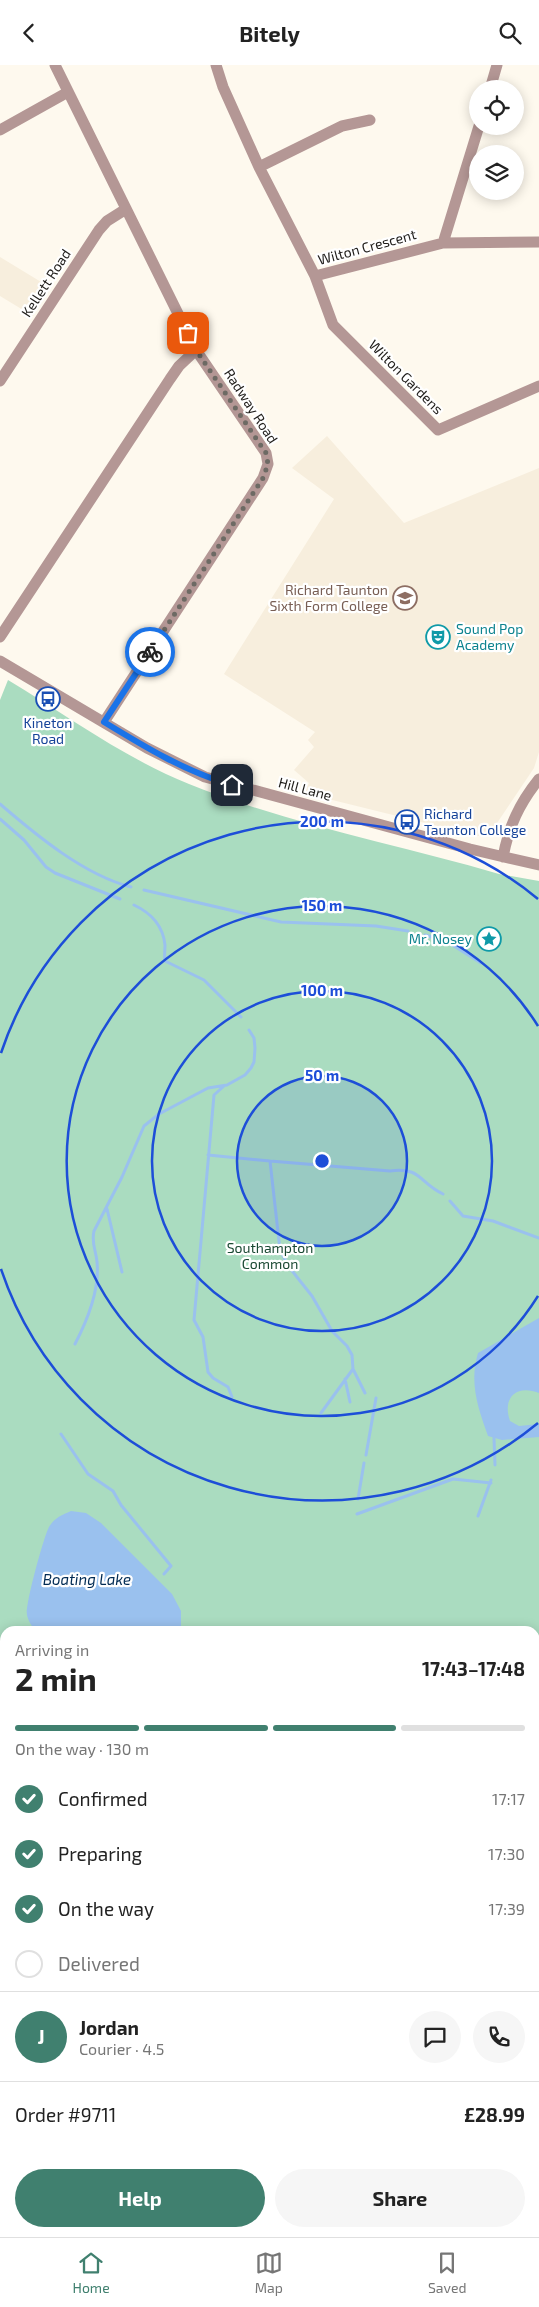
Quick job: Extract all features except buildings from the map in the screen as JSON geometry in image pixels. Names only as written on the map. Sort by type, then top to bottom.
[{"type":"street","name":"Radway Road","points":[[56,65],[196,350],[266,453],[268,464],[266,471],[104,722]]},
{"type":"street","name":"Wilton Crescent","points":[[216,65],[223,87],[259,167],[315,276],[443,243],[539,242]]},
{"type":"street","points":[[493,80],[497,65]]},
{"type":"street","points":[[0,130],[68,92]]},
{"type":"street","points":[[259,167],[342,126],[363,124]]},
{"type":"street","points":[[443,243],[476,135]]},
{"type":"street","name":"Kellett Road","points":[[0,381],[99,230],[107,221],[126,209]]},
{"type":"street","name":"Wilton Gardens","points":[[315,276],[333,325],[438,430],[539,385]]},
{"type":"street","points":[[0,637],[170,379],[179,366],[196,350]]},
{"type":"street","name":"Hill Lane","points":[[0,661],[147,748],[193,772],[215,780],[539,865]]},
{"type":"street","points":[[503,857],[512,820],[522,802],[539,779]]},
{"type":"shaded area","points":[[0,257],[51,288],[33,316],[0,296]]},
{"type":"shaded area","name":"Richard Taunton Sixth Form College","points":[[327,436],[404,523],[539,468],[539,752],[534,768],[489,835],[478,836],[304,793],[309,783],[294,770],[314,747],[308,740],[315,732],[224,674],[334,499],[292,468]]},
{"type":"green space","name":"Southampton Common","points":[[8,680],[119,749],[189,784],[265,811],[303,822],[499,874],[539,881],[539,1626],[0,1626],[0,700]]},
{"type":"water","points":[[539,1318],[539,1393],[524,1390],[513,1395],[508,1406],[508,1413],[510,1421],[519,1426],[539,1424],[539,1437],[502,1440],[488,1436],[476,1395],[474,1375],[478,1353]]},
{"type":"water","name":"Boating Lake","points":[[71,1511],[86,1513],[101,1523],[172,1594],[181,1611],[181,1626],[32,1626],[27,1615],[27,1609],[32,1585],[49,1527],[59,1517]]},
{"type":"waterway","points":[[0,804],[45,841],[78,864],[113,881],[131,887]]},
{"type":"waterway","points":[[0,819],[24,840],[46,867],[55,873],[120,899]]},
{"type":"waterway","points":[[144,890],[281,922],[376,926],[408,931]]},
{"type":"waterway","points":[[134,905],[151,916],[162,931],[165,945],[165,961],[204,980],[241,1017]]},
{"type":"waterway","points":[[425,935],[446,941],[481,963]]},
{"type":"waterway","points":[[75,1344],[92,1304],[97,1283],[97,1262],[93,1243],[94,1231],[122,1177],[144,1126],[159,1114],[208,1088],[227,1085],[245,1075],[254,1062],[254,1038],[249,1030]]},
{"type":"waterway","points":[[224,1086],[214,1095],[194,1320],[203,1337],[208,1372],[213,1378],[228,1387],[232,1397]]},
{"type":"waterway","points":[[208,1155],[270,1161],[280,1250],[289,1267],[312,1296],[332,1331],[347,1346],[352,1355],[353,1369],[321,1413]]},
{"type":"waterway","points":[[270,1161],[408,1171],[414,1173],[443,1194]]},
{"type":"waterway","points":[[450,1201],[463,1216],[493,1221],[539,1238]]},
{"type":"waterway","points":[[107,1209],[122,1272]]},
{"type":"waterway","points":[[353,1369],[365,1393]]},
{"type":"waterway","points":[[345,1379],[350,1402]]},
{"type":"waterway","points":[[366,1455],[376,1398]]},
{"type":"waterway","points":[[61,1434],[88,1474],[113,1491],[121,1505],[171,1566],[164,1574]]},
{"type":"waterway","points":[[494,1438],[495,1465]]},
{"type":"waterway","points":[[358,1499],[364,1463]]},
{"type":"waterway","points":[[357,1514],[453,1479],[491,1483]]},
{"type":"waterway","points":[[478,1516],[491,1480]]},
{"type":"way so far","points":[[150,652],[263,478],[268,464],[266,453],[196,350],[188,333]]},
{"type":"place","name":"Richard Taunton Sixth Form College","points":[[405,598]]},
{"type":"place","name":"Sound Pop Academy","points":[[438,637]]},
{"type":"place","name":"Kineton Road","points":[[48,699]]},
{"type":"place","name":"Richard Taunton College","points":[[407,822]]},
{"type":"place","name":"Mr. Nosey","points":[[489,939]]},
{"type":"route","points":[[150,652],[104,722],[147,748],[193,772],[232,785]]}]
